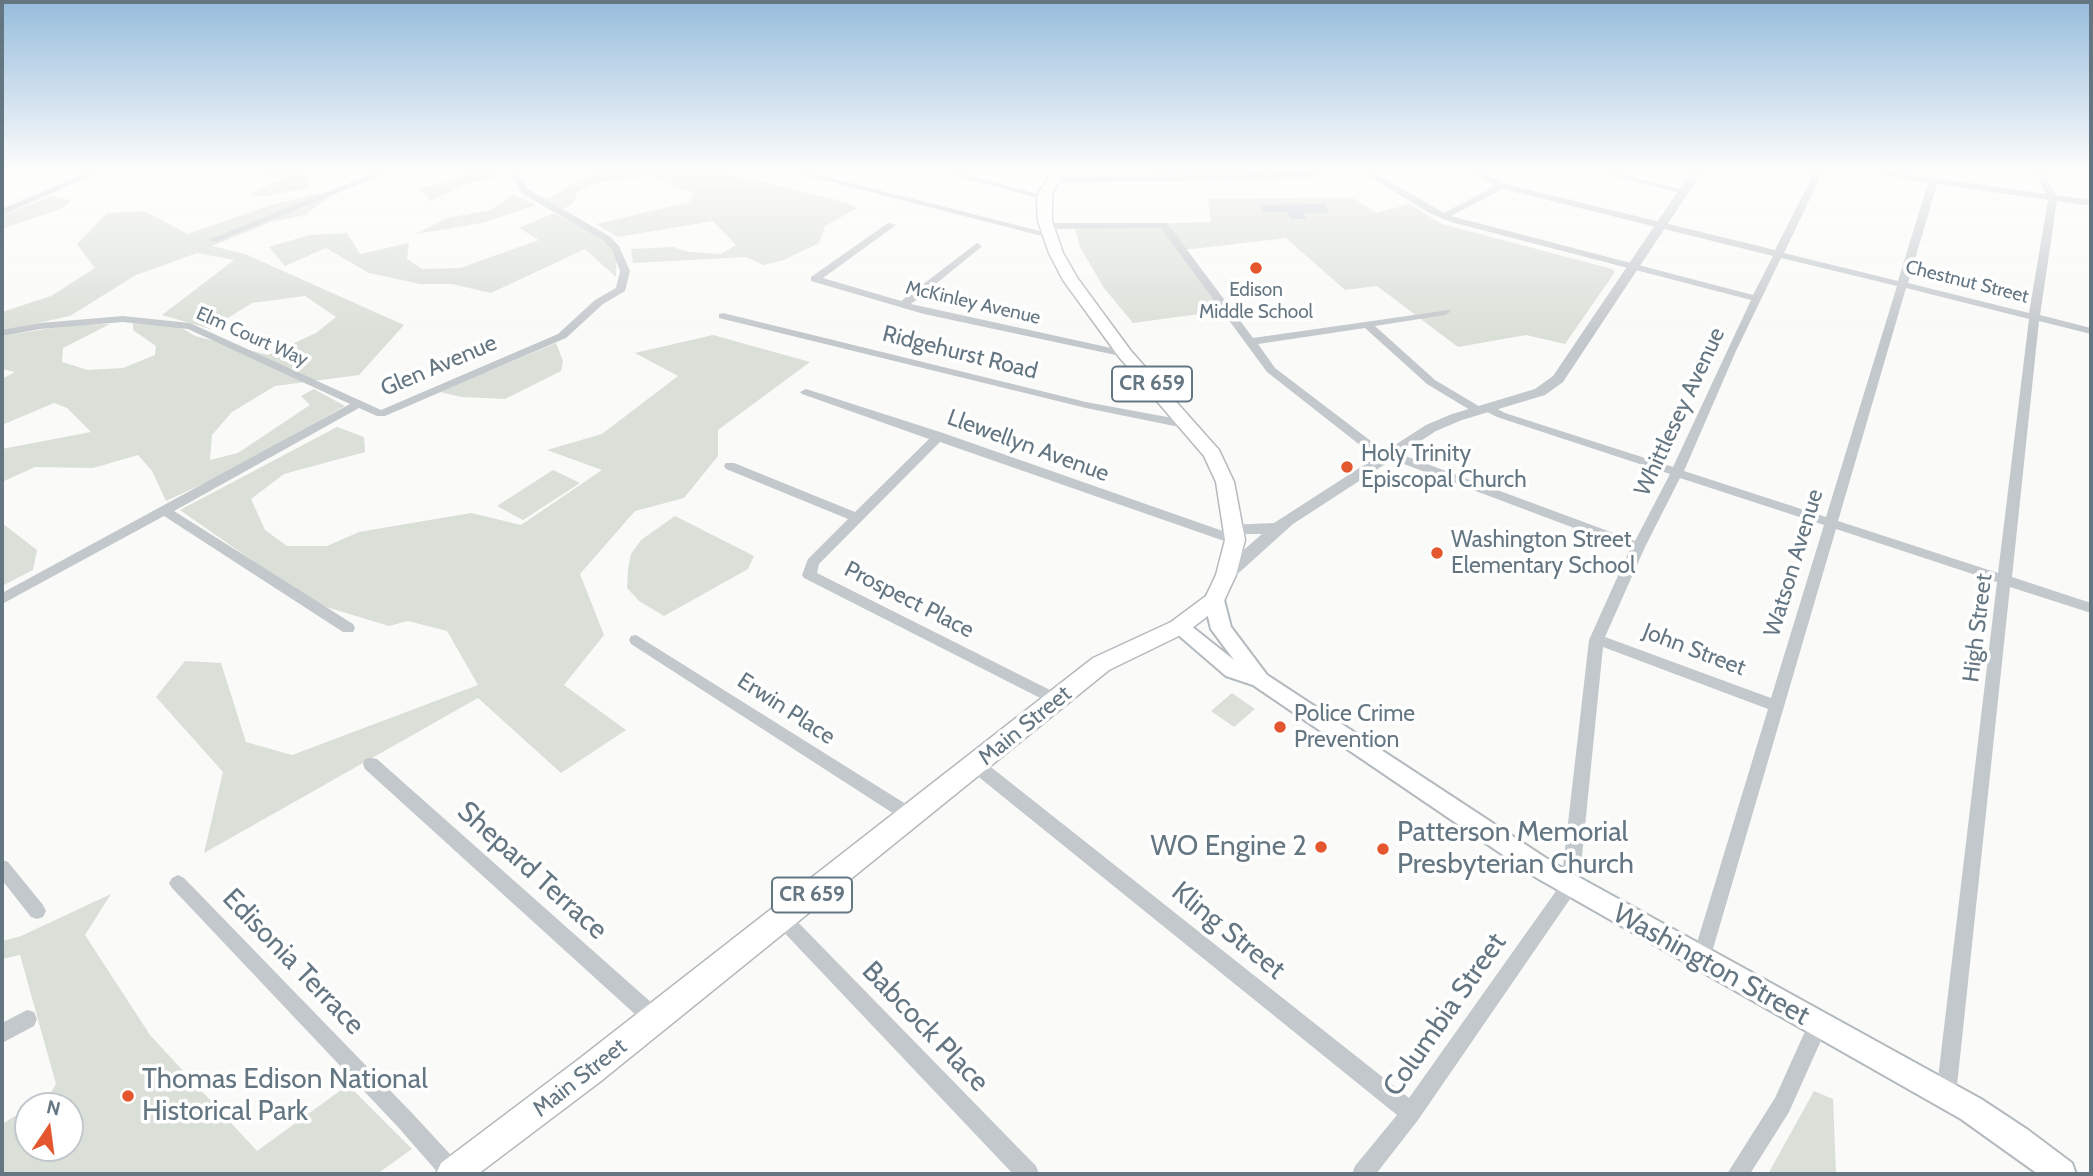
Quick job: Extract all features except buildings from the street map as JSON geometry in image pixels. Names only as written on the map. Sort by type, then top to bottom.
[{"type":"main road","name":"Main Street","points":[[464,1171],[1101,664],[1179,627],[1214,600],[1226,575],[1235,534],[1230,499],[1222,475],[1212,454],[1125,354],[1071,280],[1048,231],[1047,224]]},
{"type":"main road","name":"Washington Street","points":[[1214,600],[1221,629],[1259,680]]},
{"type":"main road","name":"Washington Street","points":[[1179,627],[1233,671],[1259,680],[1570,886],[1946,1095],[2010,1134],[2061,1174]]},
{"type":"street","points":[[213,240],[254,224]]},
{"type":"street","name":"Glen Avenue","points":[[2,599],[359,404],[381,414],[562,336],[599,302],[621,289],[625,271],[623,258],[615,247],[606,238],[581,224]]},
{"type":"street","points":[[1018,224],[1048,231],[1164,225],[1271,370],[1386,455],[1638,547]]},
{"type":"street","points":[[1473,224],[1758,299]]},
{"type":"street","name":"Chestnut Street","points":[[1657,224],[2091,331]]},
{"type":"street","name":"Whittlesey Avenue","points":[[1570,886],[1596,640],[1794,224]]},
{"type":"street","name":"Watson Avenue","points":[[1701,960],[1920,224]]},
{"type":"street","name":"High Street","points":[[1946,1095],[2035,317],[2049,224]]},
{"type":"street","name":"McKinley Avenue","points":[[891,225],[815,279],[903,305],[1125,354]]},
{"type":"street","points":[[1226,575],[1277,528],[1431,428],[1540,392],[1558,379],[1662,225]]},
{"type":"street","points":[[903,305],[977,246]]},
{"type":"street","points":[[1251,342],[1444,312]]},
{"type":"street","name":"Ridgehurst Road","points":[[723,316],[1086,405],[1189,425]]},
{"type":"street","name":"Elm Court Way","points":[[2,333],[40,326],[123,319],[190,326],[359,404]]},
{"type":"street","points":[[1367,324],[1431,382],[1483,410],[2091,608]]},
{"type":"street","name":"Llewellyn Avenue","points":[[806,392],[1235,534]]},
{"type":"street","points":[[730,466],[858,518],[939,436]]},
{"type":"street","points":[[165,511],[348,628]]},
{"type":"street","name":"Prospect Place","points":[[858,518],[813,562],[809,575],[1058,700]]},
{"type":"street","points":[[1235,534],[1277,528]]},
{"type":"street","name":"Erwin Place","points":[[636,640],[911,816]]},
{"type":"street","name":"John Street","points":[[1596,640],[1614,644],[1775,706]]},
{"type":"street","name":"Shepard Terrace","points":[[371,764],[655,1019]]},
{"type":"street","name":"Kling Street","points":[[976,765],[1411,1113]]},
{"type":"street","points":[[2,867],[37,911]]},
{"type":"street","name":"Edisonia Terrace","points":[[178,883],[405,1120],[464,1171]]},
{"type":"street","name":"Columbia Street","points":[[1363,1174],[1411,1113],[1570,886]]},
{"type":"street","name":"Babcock Place","points":[[782,918],[1028,1174]]},
{"type":"street","points":[[2,1034],[27,1019]]},
{"type":"street","points":[[1738,1174],[1782,1105],[1818,1025]]},
{"type":"shaded area","points":[[2,224],[17,224],[2,229]]},
{"type":"shaded area","points":[[96,224],[169,224],[188,234],[217,224],[266,224],[212,246],[245,254],[404,325],[359,375],[275,386],[232,412],[212,435],[210,460],[238,453],[310,405],[301,396],[314,389],[345,406],[222,475],[166,501],[152,471],[138,455],[93,468],[35,467],[2,482],[2,449],[91,432],[67,408],[54,403],[2,425],[2,379],[15,372],[2,369],[2,336],[70,325],[110,324],[63,348],[62,362],[88,370],[123,368],[155,355],[156,346],[133,330],[133,323],[177,325],[195,336],[268,355],[316,333],[336,317],[305,296],[252,303],[210,329],[162,315],[234,260],[197,253],[136,275],[70,316],[2,331],[2,312],[51,296],[95,268],[77,244]]},
{"type":"shaded area","points":[[436,224],[477,224],[416,234]]},
{"type":"shaded area","points":[[529,224],[575,224],[606,240],[617,254],[616,277],[585,249],[491,293],[451,284],[420,284],[369,273],[326,248],[285,266],[269,247],[309,235],[347,233],[360,254],[409,243],[407,259],[422,269],[460,268],[539,240],[519,228]]},
{"type":"shaded area","points":[[597,224],[696,224],[618,237]]},
{"type":"shaded area","points":[[716,224],[829,224],[825,226],[819,243],[784,260],[764,265],[746,257],[633,263],[631,249],[673,247],[689,252],[721,254],[736,245]]},
{"type":"shaded area","points":[[1442,224],[1615,272],[1565,344],[1526,335],[1458,347],[1377,286],[1345,290],[1286,238],[1184,250],[1229,310],[1133,323],[1104,288],[1080,247],[1074,226]]},
{"type":"shaded area","points":[[713,335],[810,362],[718,430],[718,456],[684,498],[635,511],[580,574],[604,635],[564,685],[626,730],[561,773],[478,698],[204,853],[223,772],[156,697],[185,661],[221,663],[246,742],[292,755],[478,685],[447,631],[408,621],[389,626],[313,603],[180,510],[337,427],[364,437],[365,452],[284,474],[251,499],[265,530],[287,546],[327,546],[359,532],[471,513],[521,525],[602,470],[547,450],[602,434],[678,376],[635,353]]},
{"type":"shaded area","points":[[556,343],[563,361],[561,371],[505,399],[461,397],[440,392]]},
{"type":"shaded area","points":[[553,470],[580,483],[523,520],[497,506]]},
{"type":"shaded area","points":[[675,516],[754,556],[748,569],[664,616],[639,601],[627,588],[628,569],[631,554],[641,540]]},
{"type":"shaded area","points":[[2,523],[37,550],[33,570],[2,586]]},
{"type":"shaded area","points":[[1232,693],[1255,709],[1234,727],[1211,711]]},
{"type":"shaded area","name":"Thomas Edison National Historical Park","points":[[111,894],[85,935],[150,1035],[257,1151],[348,1085],[412,1149],[377,1174],[2,1174],[2,1124],[14,1117],[14,1162],[84,1162],[84,1092],[51,1092],[56,1084],[20,955],[2,959],[2,941],[21,936]]},
{"type":"shaded area","points":[[1814,1091],[1833,1099],[1836,1174],[1768,1174]]},
{"type":"place","name":"Edison Middle School","points":[[1256,268]]},
{"type":"place","name":"Holy Trinity Episcopal Church","points":[[1347,467]]},
{"type":"place","name":"Washington Street Elementary School","points":[[1437,553]]},
{"type":"place","name":"Police Crime Prevention","points":[[1280,727]]},
{"type":"place","name":"WO Engine 2","points":[[1321,847]]},
{"type":"place","name":"Patterson Memorial Presbyterian Church","points":[[1383,849]]},
{"type":"place","name":"Thomas Edison National Historical Park","points":[[128,1096]]}]
